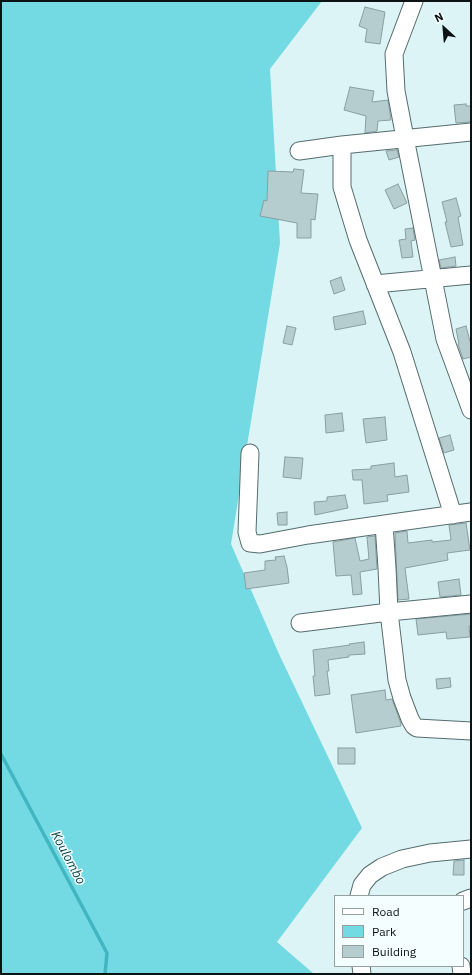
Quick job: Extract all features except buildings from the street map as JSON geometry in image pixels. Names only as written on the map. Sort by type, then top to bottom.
[{"type":"street","points":[[414,1],[394,54],[396,91],[404,138],[445,339],[471,410]]},
{"type":"street","points":[[299,152],[342,145],[471,132]]},
{"type":"street","points":[[342,145],[342,187],[358,240],[402,352],[453,514]]},
{"type":"street","points":[[375,284],[471,275]]},
{"type":"street","points":[[250,453],[247,532],[250,543],[260,544],[308,535],[471,512]]},
{"type":"street","points":[[384,524],[389,612],[397,680],[402,698],[416,728],[471,731]]},
{"type":"street","points":[[300,623],[471,604]]},
{"type":"street","points":[[359,895],[362,885],[370,875],[382,866],[402,859],[430,853],[471,849]]},
{"type":"green space","points":[[1,1],[322,1],[270,69],[280,243],[231,544],[279,654],[362,828],[277,942],[314,974],[1,974]]},
{"type":"waterway","name":"Koulombo","points":[[1,754],[107,953],[105,974]]}]
